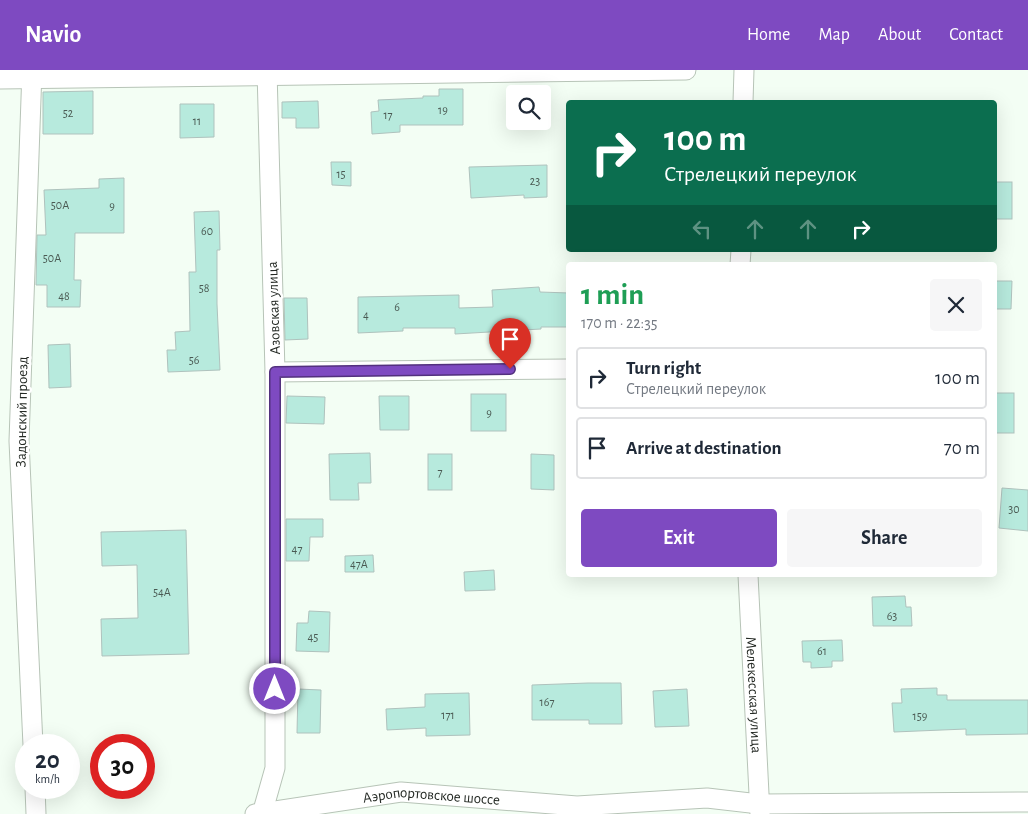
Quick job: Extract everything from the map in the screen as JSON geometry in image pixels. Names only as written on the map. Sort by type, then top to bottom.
[{"type":"street","points":[[0,80],[32,75],[686,70]]},
{"type":"street","points":[[743,100],[744,70]]},
{"type":"street","name":"Азовская улица","points":[[262,814],[275,768],[275,372],[267,73]]},
{"type":"street","name":"Задонский проезд","points":[[32,75],[19,441],[32,734]]},
{"type":"street","points":[[275,372],[566,369]]},
{"type":"street","name":"Мелекесская улица","points":[[748,577],[760,809]]},
{"type":"street","name":"Аэропортовское шоссе","points":[[255,814],[401,792],[577,806],[707,798],[760,809],[1028,802]]},
{"type":"street","points":[[35,799],[36,814]]},
{"type":"building","points":[[439,89],[463,89],[463,125],[400,125],[400,132],[372,134],[371,112],[379,111],[378,100],[439,96]]},
{"type":"building","points":[[93,91],[93,134],[43,134],[43,92]]},
{"type":"building","points":[[318,101],[319,128],[296,128],[296,118],[282,118],[282,102]]},
{"type":"building","points":[[180,104],[214,104],[214,137],[180,138]]},
{"type":"building","points":[[331,162],[351,162],[351,186],[332,185]]},
{"type":"building","points":[[547,165],[547,197],[524,198],[524,195],[471,198],[469,167]]},
{"type":"building","points":[[124,178],[124,233],[75,233],[74,280],[81,280],[80,307],[47,307],[47,285],[36,285],[37,235],[46,235],[44,190],[99,188],[99,179]]},
{"type":"building","points":[[997,182],[1012,182],[1012,219],[997,219]]},
{"type":"building","points":[[219,211],[220,250],[217,250],[217,304],[220,370],[168,372],[167,350],[176,350],[175,332],[190,331],[189,272],[196,272],[194,212]]},
{"type":"building","points":[[997,281],[1012,281],[1011,309],[997,309]]},
{"type":"building","points":[[539,287],[540,292],[566,293],[566,327],[541,327],[541,329],[455,334],[455,328],[403,328],[403,331],[358,333],[358,297],[459,295],[459,308],[493,307],[492,290]]},
{"type":"building","points":[[284,298],[307,298],[308,339],[285,340]]},
{"type":"building","points":[[70,344],[71,387],[49,388],[48,345]]},
{"type":"building","points":[[997,393],[1014,393],[1014,433],[997,433]]},
{"type":"building","points":[[471,394],[506,394],[506,431],[471,431]]},
{"type":"building","points":[[287,396],[325,397],[324,424],[286,423]]},
{"type":"building","points":[[379,396],[409,396],[409,430],[380,430]]},
{"type":"building","points":[[370,453],[371,483],[358,483],[359,500],[330,500],[329,454]]},
{"type":"building","points":[[428,454],[452,454],[452,490],[428,490]]},
{"type":"building","points":[[531,454],[554,455],[554,490],[531,489]]},
{"type":"building","points":[[1002,488],[1028,490],[1028,531],[999,528]]},
{"type":"building","points":[[286,519],[323,519],[323,537],[310,537],[309,561],[286,561]]},
{"type":"building","points":[[186,530],[189,654],[102,656],[101,619],[138,618],[137,565],[102,566],[101,532]]},
{"type":"building","points":[[373,555],[374,572],[345,572],[345,556]]},
{"type":"building","points":[[494,570],[495,590],[465,591],[464,572]]},
{"type":"building","points":[[905,596],[906,607],[911,607],[912,626],[873,626],[872,597]]},
{"type":"building","points":[[309,611],[330,612],[329,652],[296,651],[297,623],[308,623]]},
{"type":"building","points":[[842,640],[843,661],[832,661],[832,667],[811,668],[811,662],[803,662],[802,641]]},
{"type":"building","points":[[621,683],[622,724],[589,724],[589,720],[532,720],[532,685]]},
{"type":"building","points":[[937,688],[937,695],[947,695],[947,700],[1028,700],[1028,734],[966,735],[966,729],[894,732],[892,703],[902,703],[901,689]]},
{"type":"building","points":[[298,689],[321,690],[320,733],[297,733]]},
{"type":"building","points":[[687,689],[689,726],[655,727],[653,691]]},
{"type":"building","points":[[469,693],[470,735],[426,736],[426,728],[387,730],[386,709],[425,707],[425,694]]},
{"type":"route","points":[[275,689],[275,372],[510,369]]}]
